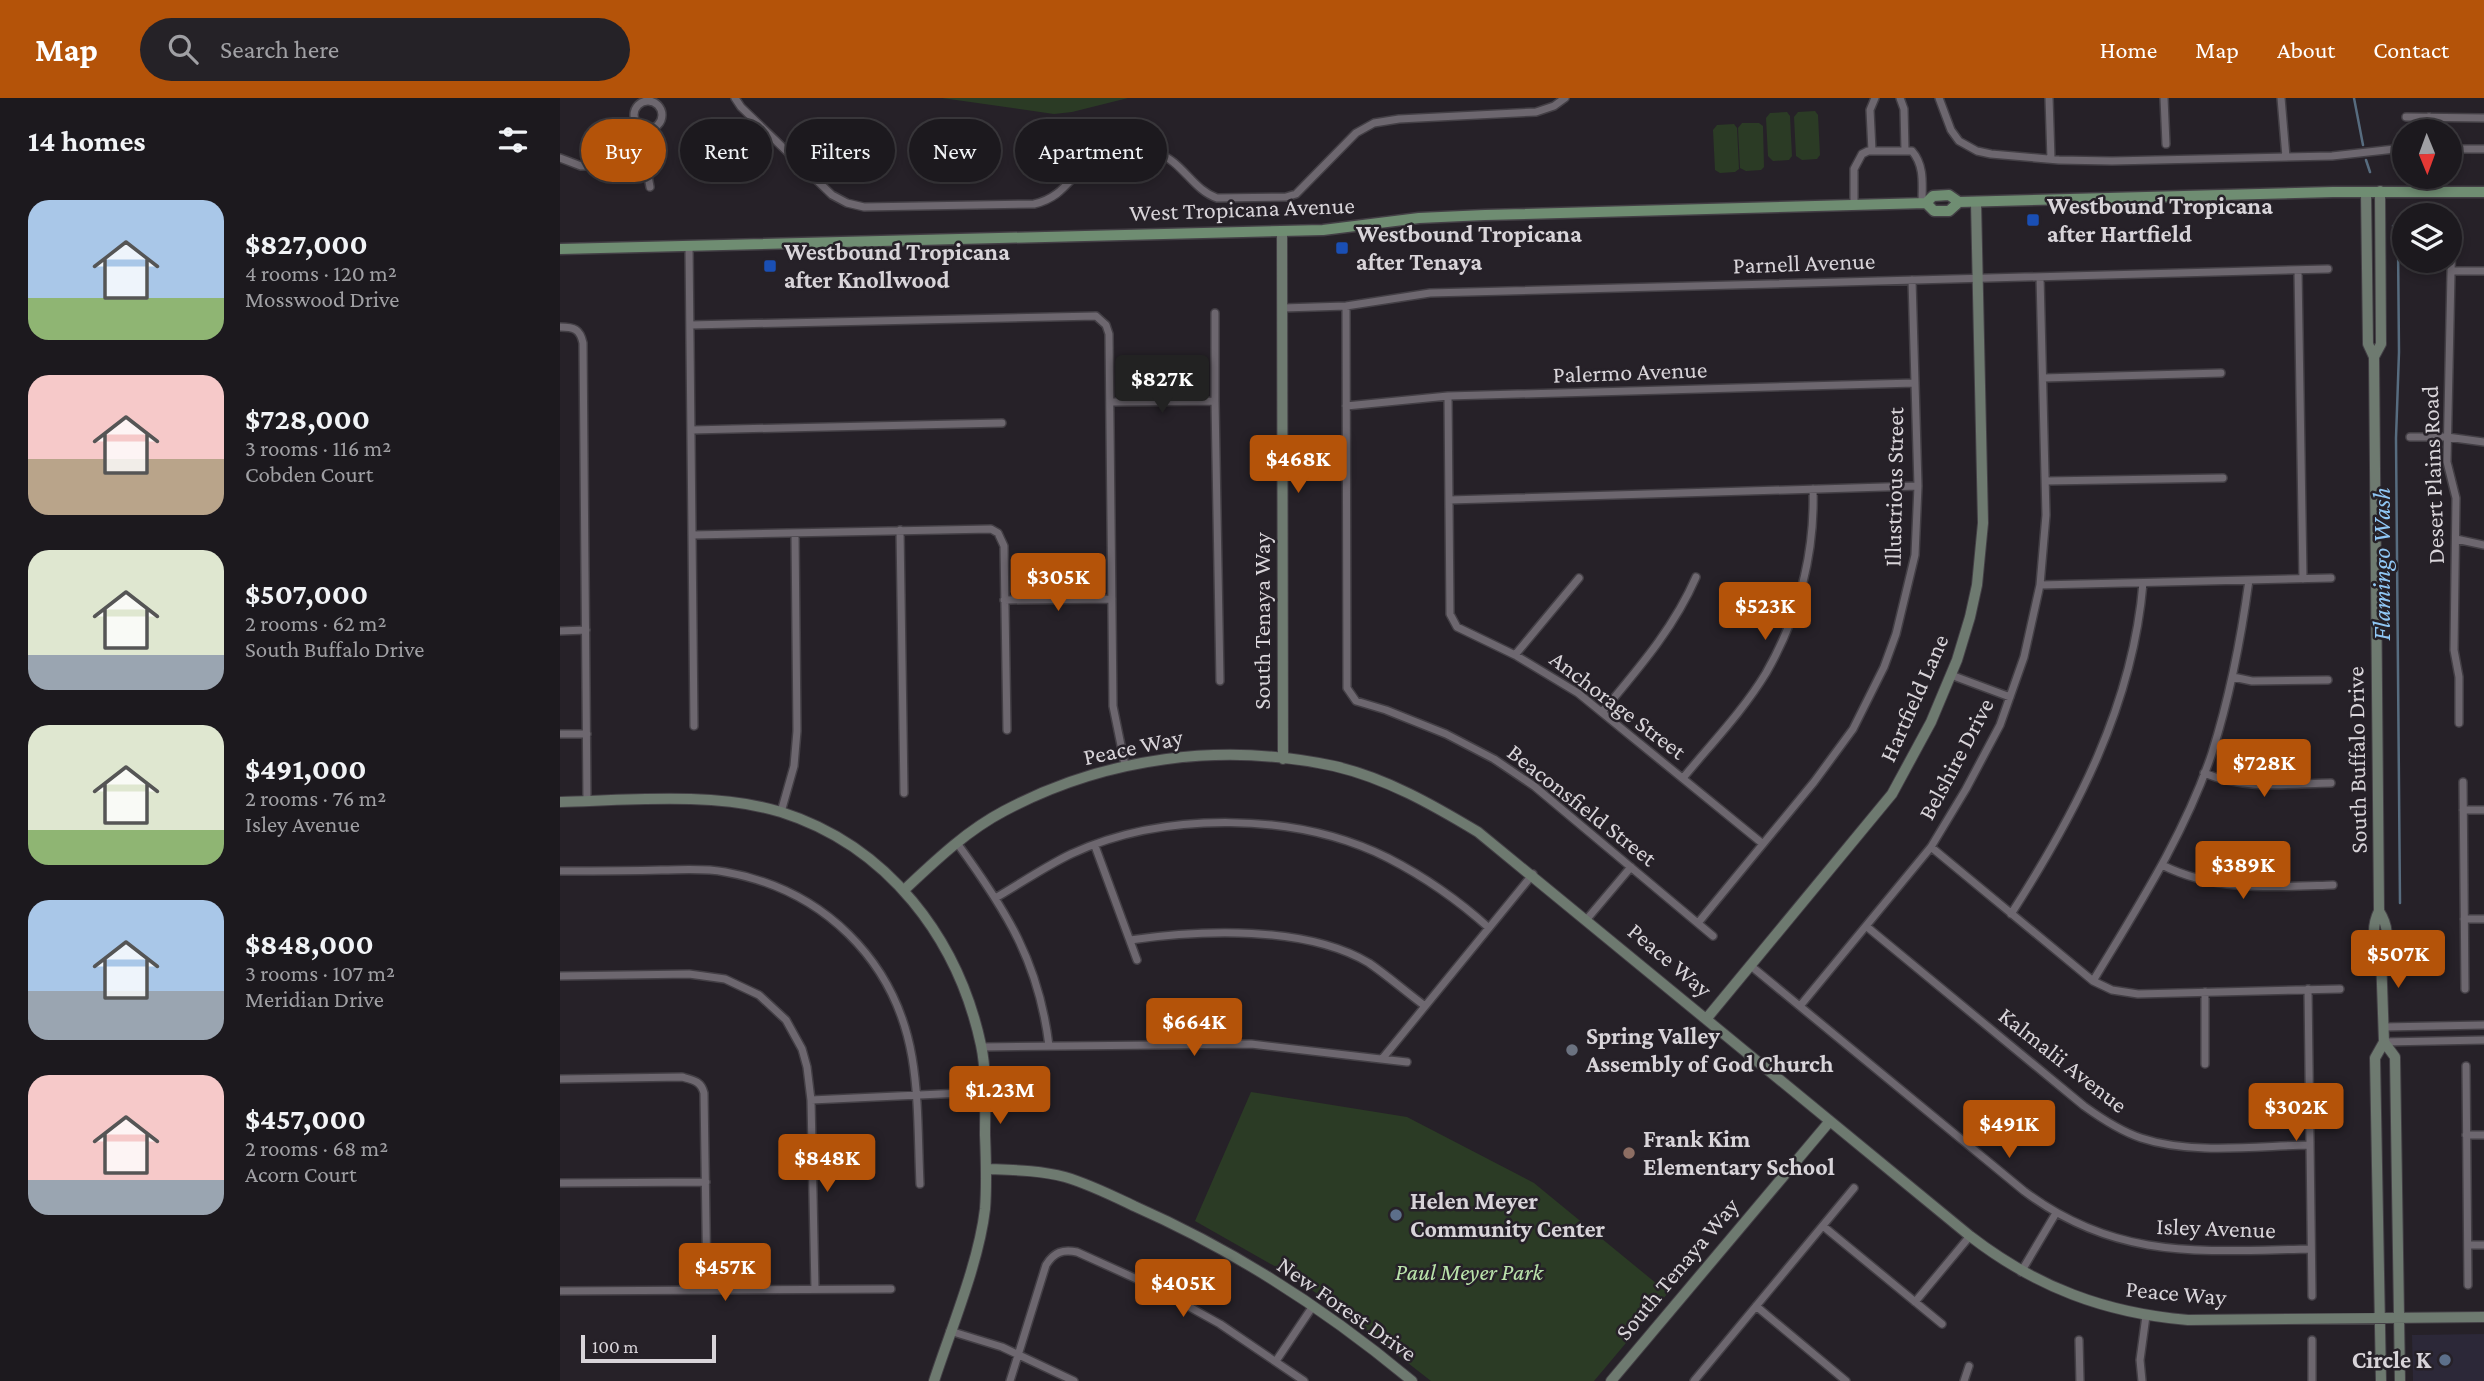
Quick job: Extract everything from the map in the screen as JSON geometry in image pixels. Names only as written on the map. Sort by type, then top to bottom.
[{"type":"main road","name":"West Tropicana Avenue","points":[[560,249],[1323,230],[1419,218],[1924,203],[1933,196],[1949,195],[1959,202],[1976,202],[2380,191],[2484,192]]},
{"type":"street","points":[[736,98],[741,107],[832,195],[847,204],[864,207],[1034,204],[1057,194],[1094,158],[1111,152],[1141,151],[1165,156],[1207,193],[1217,198],[1286,197],[1304,189],[1356,133],[1374,123],[1399,119],[1536,112],[1555,106],[1565,98]]},
{"type":"street","points":[[1871,151],[1870,110],[1875,98]]},
{"type":"street","points":[[1900,98],[1904,109],[1905,150]]},
{"type":"street","points":[[1939,98],[1951,130],[1959,141],[1970,149],[1984,153],[2112,161],[2332,156],[2392,149]]},
{"type":"street","points":[[2049,98],[2051,159]]},
{"type":"street","points":[[2164,98],[2166,144]]},
{"type":"street","points":[[2281,98],[2286,157]]},
{"type":"street","points":[[2406,117],[2484,118]]},
{"type":"street","points":[[2462,149],[2484,149]]},
{"type":"street","points":[[1854,205],[1853,176],[1856,163],[1862,154],[1871,151],[1905,150],[1914,154],[1920,164],[1924,203]]},
{"type":"street","points":[[560,159],[581,166]]},
{"type":"street","points":[[649,182],[650,187]]},
{"type":"street","name":"South Buffalo Drive","points":[[2374,357],[2381,344],[2380,191]]},
{"type":"street","name":"South Buffalo Drive","points":[[2366,192],[2368,344],[2374,357],[2379,911],[2385,921],[2387,945],[2381,955],[2384,1042],[2375,1058],[2381,1381]]},
{"type":"street","name":"Hartfield Lane","points":[[1707,1018],[1892,794],[1931,722],[1951,675],[1970,617],[1977,585],[1983,523],[1976,202]]},
{"type":"street","name":"South Tenaya Way","points":[[1283,231],[1283,759]]},
{"type":"street","points":[[689,246],[694,726]]},
{"type":"street","name":"Parnell Avenue","points":[[1283,308],[1346,306],[1430,293],[2328,269]]},
{"type":"street","points":[[2298,270],[2303,579]]},
{"type":"street","points":[[2462,271],[2484,271]]},
{"type":"street","name":"Desert Plains Road","points":[[2451,273],[2447,462],[2456,498],[2454,650],[2459,677],[2459,723]]},
{"type":"street","name":"Belshire Drive","points":[[1800,1006],[1931,847],[2000,726],[2024,657],[2040,585],[2046,515],[2040,276]]},
{"type":"street","name":"Illustrious Street","points":[[1698,923],[1814,782],[1853,729],[1884,667],[1896,634],[1915,555],[1918,486],[1912,280]]},
{"type":"street","name":"Beaconsfield Street","points":[[1346,306],[1347,688],[1350,695],[1356,701],[1446,734],[1494,759],[1534,786],[1713,936]]},
{"type":"street","points":[[1215,313],[1220,681]]},
{"type":"street","points":[[690,325],[1083,316],[1096,316],[1101,319],[1109,334],[1113,706],[1125,765]]},
{"type":"street","points":[[560,327],[577,329],[583,343],[587,801]]},
{"type":"street","points":[[2043,378],[2221,373]]},
{"type":"street","name":"Palermo Avenue","points":[[1346,406],[1448,396],[1915,383]]},
{"type":"street","name":"Anchorage Street","points":[[1448,396],[1452,621],[1458,627],[1515,655],[1578,693],[1763,844]]},
{"type":"street","points":[[1110,402],[1215,401]]},
{"type":"street","points":[[691,430],[1002,423]]},
{"type":"street","points":[[2410,437],[2447,437],[2484,442]]},
{"type":"street","points":[[2046,481],[2223,478]]},
{"type":"street","points":[[1449,500],[1918,486]]},
{"type":"street","points":[[1683,778],[1752,694],[1766,672],[1796,610],[1810,551],[1813,489]]},
{"type":"street","points":[[692,535],[991,529],[998,533],[1004,546],[1007,730]]},
{"type":"street","points":[[900,530],[904,793]]},
{"type":"street","points":[[781,812],[794,766],[797,731],[795,533]]},
{"type":"street","points":[[2456,539],[2484,545]]},
{"type":"street","points":[[1602,711],[1665,635],[1696,577]]},
{"type":"street","points":[[1515,655],[1579,578]]},
{"type":"street","points":[[2040,585],[2331,578]]},
{"type":"street","points":[[2093,981],[2162,865],[2204,773],[2233,677],[2241,642],[2249,580]]},
{"type":"street","points":[[2011,914],[2046,860],[2096,763],[2125,683],[2140,618],[2143,583]]},
{"type":"street","points":[[1004,600],[1112,599]]},
{"type":"street","points":[[560,631],[586,630]]},
{"type":"street","points":[[1951,675],[2010,697]]},
{"type":"street","points":[[2233,677],[2252,681],[2328,680]]},
{"type":"street","points":[[560,734],[587,734]]},
{"type":"street","name":"Peace Way","points":[[904,890],[940,855],[1014,806],[1061,785],[1125,765],[1200,755],[1254,755],[1335,766],[1420,798],[1478,832],[1533,874],[1970,1236],[2021,1272],[2090,1301],[2146,1316],[2188,1320],[2484,1317]]},
{"type":"street","points":[[2204,773],[2220,780],[2248,785],[2330,783]]},
{"type":"street","points":[[2463,782],[2465,989]]},
{"type":"street","points":[[560,802],[715,800],[781,812],[817,826],[853,848],[904,890],[926,915],[966,989],[982,1047],[986,1169],[985,1209],[975,1254],[934,1381]]},
{"type":"street","points":[[2463,810],[2484,810]]},
{"type":"street","points":[[997,897],[1072,854],[1134,833],[1228,822],[1304,831],[1385,857],[1426,878],[1466,907],[1489,928]]},
{"type":"street","points":[[957,843],[997,897],[1016,932],[1035,977],[1049,1046]]},
{"type":"street","points":[[1095,846],[1138,960]]},
{"type":"street","points":[[1931,847],[2093,981],[2112,990],[2129,993],[2340,989]]},
{"type":"street","points":[[2162,865],[2197,879],[2242,887],[2333,885]]},
{"type":"street","points":[[1587,919],[1631,867]]},
{"type":"street","points":[[560,872],[723,872],[785,889],[823,912],[862,947],[888,985],[899,1008],[912,1056],[920,1184]]},
{"type":"street","points":[[1382,1059],[1533,874]]},
{"type":"street","points":[[2464,919],[2484,919]]},
{"type":"street","name":"Kalmalii Avenue","points":[[1867,926],[2084,1106],[2119,1128],[2151,1141],[2183,1147],[2310,1145]]},
{"type":"street","points":[[1130,940],[1174,934],[1229,932],[1307,941],[1343,951],[1368,963],[1425,1006]]},
{"type":"street","name":"Isley Avenue","points":[[1751,966],[2024,1191],[2056,1213],[2107,1235],[2164,1249],[2311,1249]]},
{"type":"street","points":[[560,976],[689,974],[724,979],[759,995],[786,1020],[802,1049],[811,1100],[815,1289]]},
{"type":"street","points":[[2308,989],[2312,1296]]},
{"type":"street","points":[[2205,992],[2205,1064]]},
{"type":"street","points":[[2384,1027],[2484,1025]]},
{"type":"street","points":[[2384,1042],[2484,1041]]},
{"type":"street","name":"South Buffalo Drive","points":[[2384,1042],[2395,1058],[2400,1381]]},
{"type":"street","points":[[982,1047],[1251,1044],[1408,1062]]},
{"type":"street","points":[[2466,1066],[2468,1285]]},
{"type":"street","points":[[560,1079],[682,1077],[697,1081],[702,1086],[707,1289]]},
{"type":"street","points":[[811,1100],[984,1092]]},
{"type":"street","name":"South Tenaya Way","points":[[1611,1381],[1830,1121]]},
{"type":"street","points":[[2466,1135],[2484,1135]]},
{"type":"street","name":"New Forest Drive","points":[[986,1169],[1034,1171],[1088,1185],[1167,1220],[1249,1265],[1313,1306],[1412,1381]]},
{"type":"street","points":[[560,1184],[705,1182]]},
{"type":"street","points":[[1694,1381],[1854,1188]]},
{"type":"street","points":[[2021,1272],[2056,1213]]},
{"type":"street","points":[[1823,1226],[1941,1324]]},
{"type":"street","points":[[1915,1302],[1970,1236]]},
{"type":"street","points":[[2468,1245],[2484,1245]]},
{"type":"street","points":[[1010,1381],[1046,1265],[1058,1252],[1067,1250],[1150,1285],[1220,1324],[1304,1381]]},
{"type":"street","points":[[560,1291],[891,1289]]},
{"type":"street","points":[[1276,1361],[1313,1306]]},
{"type":"street","points":[[1756,1306],[1846,1381]]},
{"type":"street","points":[[2142,1381],[2140,1360],[2146,1316]]},
{"type":"street","points":[[950,1331],[1018,1354],[1074,1381]]},
{"type":"street","points":[[2079,1340],[2080,1381]]},
{"type":"street","points":[[2312,1340],[2312,1381]]},
{"type":"street","points":[[1964,1381],[1969,1366]]},
{"type":"shaded area","points":[[2484,1334],[2484,1381],[2413,1381],[2412,1335]]},
{"type":"green space","points":[[942,98],[1128,98],[1054,114]]},
{"type":"green space","points":[[1815,111],[1818,115],[1820,155],[1817,159],[1802,160],[1796,156],[1794,117],[1798,112]]},
{"type":"green space","points":[[1787,112],[1790,116],[1792,156],[1789,160],[1773,161],[1768,156],[1766,118],[1770,113]]},
{"type":"green space","points":[[1742,123],[1759,123],[1763,126],[1764,167],[1761,170],[1746,171],[1740,168],[1738,128]]},
{"type":"green space","points":[[1734,124],[1737,128],[1739,169],[1735,172],[1720,173],[1715,170],[1713,130],[1717,125]]},
{"type":"green space","name":"Paul Meyer Park","points":[[1251,1092],[1407,1117],[1534,1183],[1668,1293],[1594,1381],[1431,1381],[1331,1303],[1285,1272],[1195,1221]]},
{"type":"waterway","name":"Flamingo Wash","points":[[2354,98],[2363,145]]},
{"type":"waterway","name":"Flamingo Wash","points":[[2366,160],[2370,172]]},
{"type":"waterway","name":"Flamingo Wash","points":[[2398,273],[2396,438],[2400,903]]},
{"type":"place","name":"Westbound Tropicana after Hartfield","points":[[2033,220]]},
{"type":"place","name":"Westbound Tropicana after Tenaya","points":[[1342,248]]},
{"type":"place","name":"Westbound Tropicana after Knollwood","points":[[770,266]]},
{"type":"place","name":"Spring Valley Assembly of God Church","points":[[1572,1050]]},
{"type":"place","name":"Frank Kim Elementary School","points":[[1629,1153]]},
{"type":"place","name":"Helen Meyer Community Center","points":[[1396,1215]]},
{"type":"place","name":"Circle K","points":[[2445,1360]]}]
